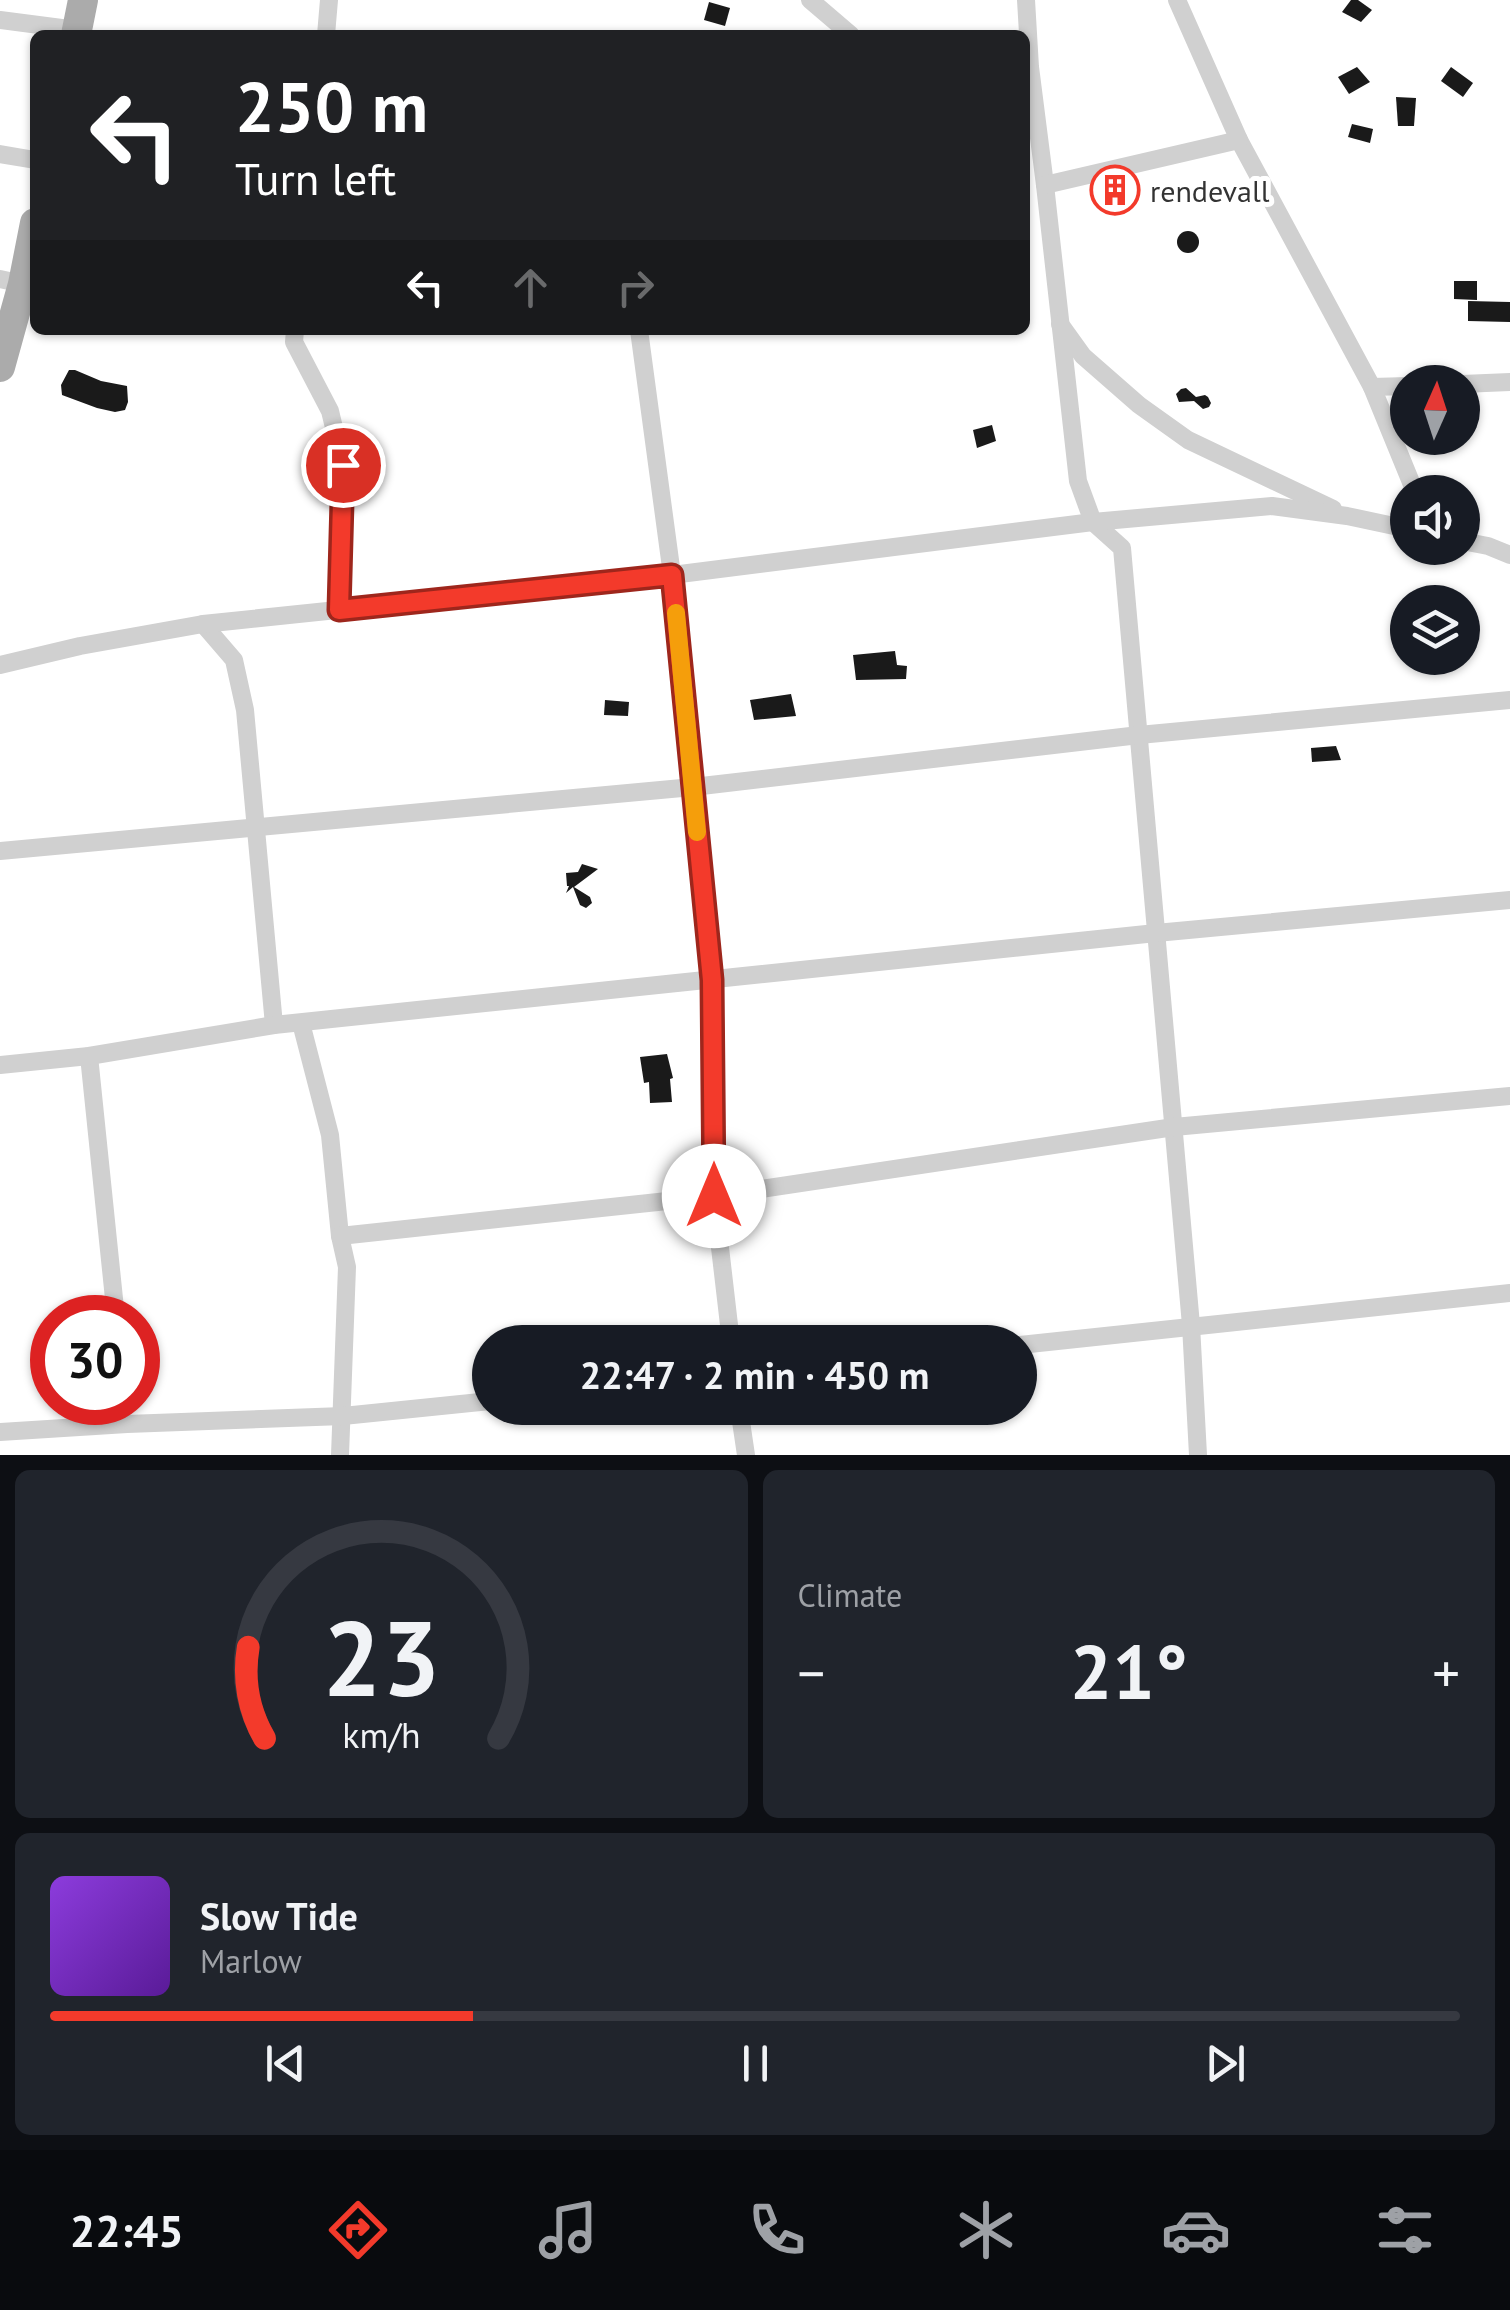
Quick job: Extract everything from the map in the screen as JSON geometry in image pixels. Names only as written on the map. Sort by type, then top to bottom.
[{"type":"main road","points":[[78,30],[83,0]]},
{"type":"main road","points":[[0,367],[11,281],[30,235]]},
{"type":"street","points":[[326,30],[329,0]]},
{"type":"street","points":[[810,0],[845,30]]},
{"type":"street","points":[[1026,0],[1027,30]]},
{"type":"street","points":[[1176,0],[1239,140],[1372,387],[1408,475]]},
{"type":"street","points":[[0,20],[59,30]]},
{"type":"street","points":[[1030,103],[1033,156],[1046,185],[1078,481],[1093,522],[1122,548],[1192,1325],[1198,1455]]},
{"type":"street","points":[[1046,185],[1239,140]]},
{"type":"street","points":[[0,154],[30,159]]},
{"type":"street","points":[[1060,324],[1084,356],[1188,440],[1347,516]]},
{"type":"street","points":[[295,335],[294,342],[330,411],[343,465],[339,610]]},
{"type":"street","points":[[640,335],[672,575],[712,980],[714,1196],[729,1325]]},
{"type":"street","points":[[1480,383],[1510,382]]},
{"type":"street","points":[[1372,387],[1390,386]]},
{"type":"street","points":[[0,665],[204,624],[672,575],[1093,522],[1272,506],[1390,525]]},
{"type":"street","points":[[1480,544],[1510,556]]},
{"type":"street","points":[[204,624],[234,660],[245,710],[274,1025]]},
{"type":"street","points":[[0,851],[693,787],[1138,735],[1510,700]]},
{"type":"street","points":[[0,1066],[89,1056],[274,1025],[1510,900]]},
{"type":"street","points":[[301,1023],[330,1135],[340,1236],[348,1267],[340,1455]]},
{"type":"street","points":[[89,1056],[114,1295]]},
{"type":"street","points":[[340,1236],[714,1196],[1174,1126],[1510,1096]]},
{"type":"street","points":[[1037,1342],[1510,1293]]},
{"type":"street","points":[[160,1423],[343,1416],[472,1403]]},
{"type":"street","points":[[0,1432],[111,1425]]},
{"type":"street","points":[[742,1425],[746,1455]]},
{"type":"building","points":[[1351,0],[1358,0],[1372,10],[1361,22],[1342,12]]},
{"type":"building","points":[[709,2],[730,8],[725,26],[704,20]]},
{"type":"building","points":[[1357,67],[1370,82],[1349,94],[1338,77]]},
{"type":"building","points":[[1451,67],[1473,83],[1463,97],[1441,81]]},
{"type":"building","points":[[1396,97],[1416,98],[1414,126],[1398,126]]},
{"type":"building","points":[[1352,124],[1373,129],[1370,143],[1348,137]]},
{"type":"building","points":[[1188,231],[1196,234],[1196,250],[1188,253],[1180,250],[1177,242],[1180,234]]},
{"type":"building","points":[[1454,281],[1477,281],[1477,300],[1454,299]]},
{"type":"building","points":[[1468,301],[1510,302],[1510,322],[1468,321]]},
{"type":"building","points":[[69,370],[127,386],[125,410],[97,408],[62,395],[61,385]]},
{"type":"building","points":[[1186,388],[1196,397],[1208,397],[1209,407],[1203,409],[1194,401],[1179,402],[1176,394]]},
{"type":"building","points":[[992,425],[996,441],[977,448],[973,430]]},
{"type":"building","points":[[895,651],[897,665],[907,666],[906,679],[856,680],[853,655]]},
{"type":"building","points":[[791,694],[796,716],[754,720],[750,700]]},
{"type":"building","points":[[605,700],[629,702],[628,716],[604,715]]},
{"type":"building","points":[[1336,746],[1341,760],[1312,762],[1311,748]]},
{"type":"building","points":[[582,864],[598,869],[574,887],[590,897],[592,903],[586,908],[580,905],[573,887],[566,893],[566,873],[578,872]]},
{"type":"building","points":[[667,1054],[673,1078],[672,1102],[650,1103],[649,1082],[644,1083],[640,1057]]},
{"type":"slow traffic","points":[[676,613],[697,832]]},
{"type":"place","name":"rendevall","points":[[1115,190]]},
{"type":"route","points":[[343,465],[339,610],[672,575],[712,980],[714,1196]]}]
